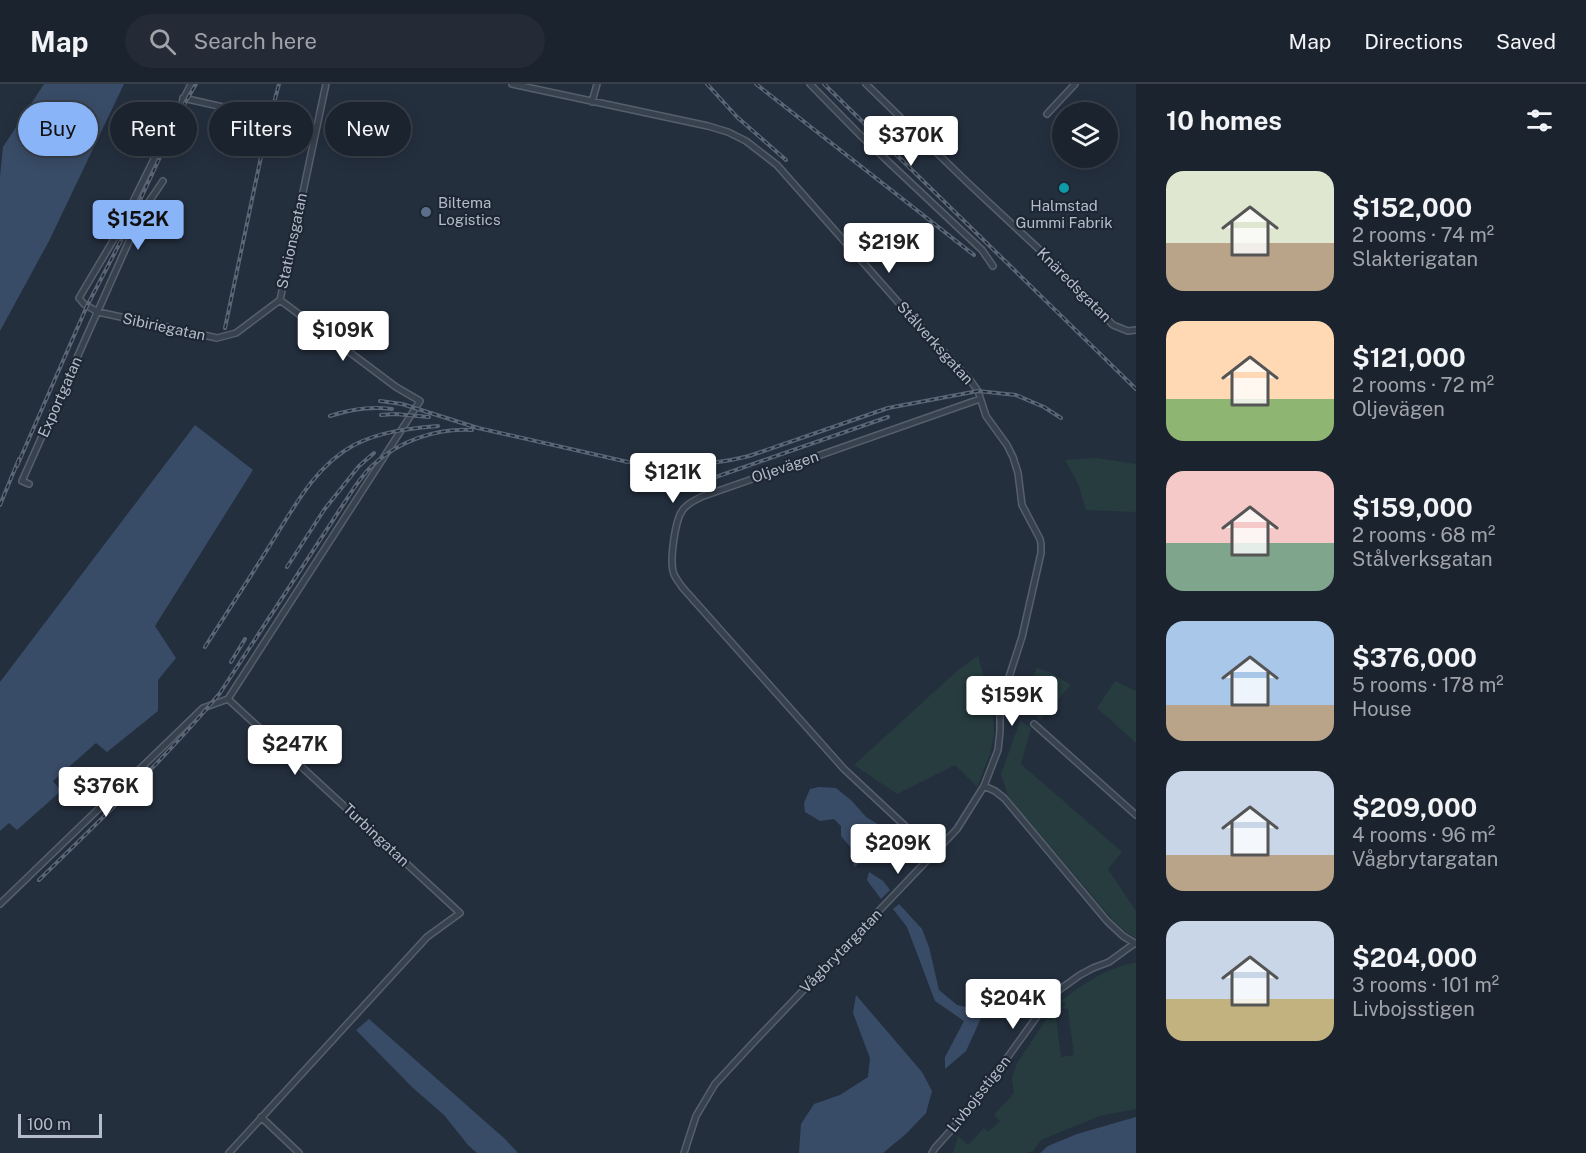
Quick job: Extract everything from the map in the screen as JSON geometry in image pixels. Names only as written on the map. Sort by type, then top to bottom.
[{"type":"street","points":[[191,84],[183,98],[316,128]]},
{"type":"street","name":"Stationsgatan","points":[[228,699],[420,401],[396,387],[280,300],[326,84]]},
{"type":"street","name":"Stålverksgatan","points":[[512,84],[708,126],[746,141],[777,165],[978,391],[986,416],[1013,457],[1024,510],[1041,544],[1041,553],[1022,637],[1000,705],[998,750],[984,786]]},
{"type":"street","points":[[592,102],[597,84]]},
{"type":"street","points":[[810,84],[860,135],[982,250],[993,266]]},
{"type":"street","name":"Knäredsgatan","points":[[866,84],[1043,253],[1113,325],[1128,331],[1136,330]]},
{"type":"street","points":[[1047,114],[1075,84]]},
{"type":"street","name":"Sibiriegatan","points":[[183,98],[117,234],[79,298],[84,304],[98,312],[217,338],[236,333],[280,300]]},
{"type":"street","name":"Exportgatan","points":[[18,487],[142,212],[163,181]]},
{"type":"street","name":"Oljevägen","points":[[934,853],[844,769],[694,601],[675,577],[672,566],[677,520],[687,504],[709,493],[980,399]]},
{"type":"street","points":[[22,481],[29,484]]},
{"type":"street","points":[[0,904],[203,708],[228,699]]},
{"type":"street","name":"Turbingatan","points":[[228,699],[460,913],[427,937],[228,1153]]},
{"type":"street","points":[[1034,724],[1136,815]]},
{"type":"street","points":[[984,786],[1004,798],[1107,921],[1135,944]]},
{"type":"street","name":"Vågbrytargatan","points":[[684,1153],[696,1116],[716,1084],[957,829],[984,786]]},
{"type":"street","name":"Livbojsstigen","points":[[932,1153],[971,1108],[1047,1003],[1059,990],[1080,975],[1109,962],[1135,944]]},
{"type":"street","points":[[261,1117],[299,1153]]},
{"type":"green space","points":[[1097,458],[1136,464],[1136,512],[1086,510],[1078,484],[1065,460]]},
{"type":"green space","points":[[978,656],[992,696],[994,735],[990,754],[977,787],[955,765],[897,794],[854,765],[958,670]]},
{"type":"green space","points":[[1037,668],[1071,685],[1040,720],[1027,707],[1037,696],[1028,691]]},
{"type":"green space","points":[[1115,681],[1136,691],[1136,743],[1097,708]]},
{"type":"green space","points":[[1020,721],[1031,728],[1021,764],[1122,852],[1108,869],[1136,911],[1136,938],[1112,919],[1009,798],[1001,774]]},
{"type":"green space","points":[[1136,963],[1136,1109],[1100,1116],[1041,1140],[1032,1153],[1029,1151],[1028,1153],[953,1153],[958,1136],[968,1145],[984,1128],[988,1132],[1000,1121],[994,1115],[1014,1093],[1012,1078],[1017,1063],[1051,1012],[1055,1010],[1061,1057],[1074,1055],[1068,1009],[1062,1008],[1066,1003],[1060,1002],[1076,989],[1106,972]]},
{"type":"water","points":[[44,84],[124,84],[115,102],[110,102],[110,113],[98,138],[98,102],[32,102]]},
{"type":"water","points":[[18,124],[18,156],[90,156],[49,241],[0,331],[0,177],[3,147]]},
{"type":"water","points":[[195,425],[253,470],[155,626],[176,658],[158,680],[158,711],[107,752],[96,743],[53,781],[61,791],[17,830],[9,823],[0,831],[0,682]]},
{"type":"water","points":[[836,788],[866,817],[886,829],[871,842],[866,851],[868,858],[854,867],[851,848],[841,836],[841,826],[834,819],[820,821],[805,812],[804,803],[810,789]]},
{"type":"water","points":[[869,872],[883,881],[890,890],[881,899],[867,880]]},
{"type":"water","points":[[899,904],[922,929],[929,947],[939,990],[957,1005],[975,1009],[979,997],[987,1005],[966,1051],[945,1069],[945,1057],[964,1021],[935,1001],[907,927],[893,909]]},
{"type":"water","points":[[856,995],[922,1072],[932,1091],[926,1113],[883,1153],[799,1153],[801,1124],[814,1104],[840,1095],[868,1077],[870,1058],[853,1013]]},
{"type":"water","points":[[369,1019],[518,1153],[477,1153],[468,1145],[444,1115],[413,1088],[356,1030]]},
{"type":"water","points":[[1136,1117],[1136,1153],[1040,1153],[1048,1146],[1077,1134]]},
{"type":"railway","points":[[17,466],[87,306],[124,235],[196,84]]},
{"type":"railway","points":[[225,328],[266,133],[279,84]]},
{"type":"railway","points":[[707,84],[737,117],[786,160]]},
{"type":"railway","points":[[756,84],[974,255]]},
{"type":"railway","points":[[824,84],[1136,389]]},
{"type":"railway","points":[[380,401],[402,404],[478,428],[628,462],[658,465],[704,464],[749,456],[888,408],[978,391],[1016,395],[1044,407],[1061,418]]},
{"type":"railway","points":[[330,416],[361,409],[392,409]]},
{"type":"railway","points":[[381,415],[429,417]]},
{"type":"railway","points":[[670,493],[888,417]]},
{"type":"railway","points":[[205,647],[294,506],[326,465],[354,445],[375,437],[438,426]]},
{"type":"railway","points":[[39,880],[155,765],[220,693],[369,468],[382,457],[418,438],[445,431],[472,430]]},
{"type":"railway","points":[[287,567],[324,510],[359,466],[374,453]]},
{"type":"railway","points":[[0,505],[19,459]]},
{"type":"railway","points":[[231,662],[245,639]]},
{"type":"place","name":"Halmstad Gummi Fabrik","points":[[1064,188]]},
{"type":"place","name":"Biltema Logistics","points":[[426,212]]}]
